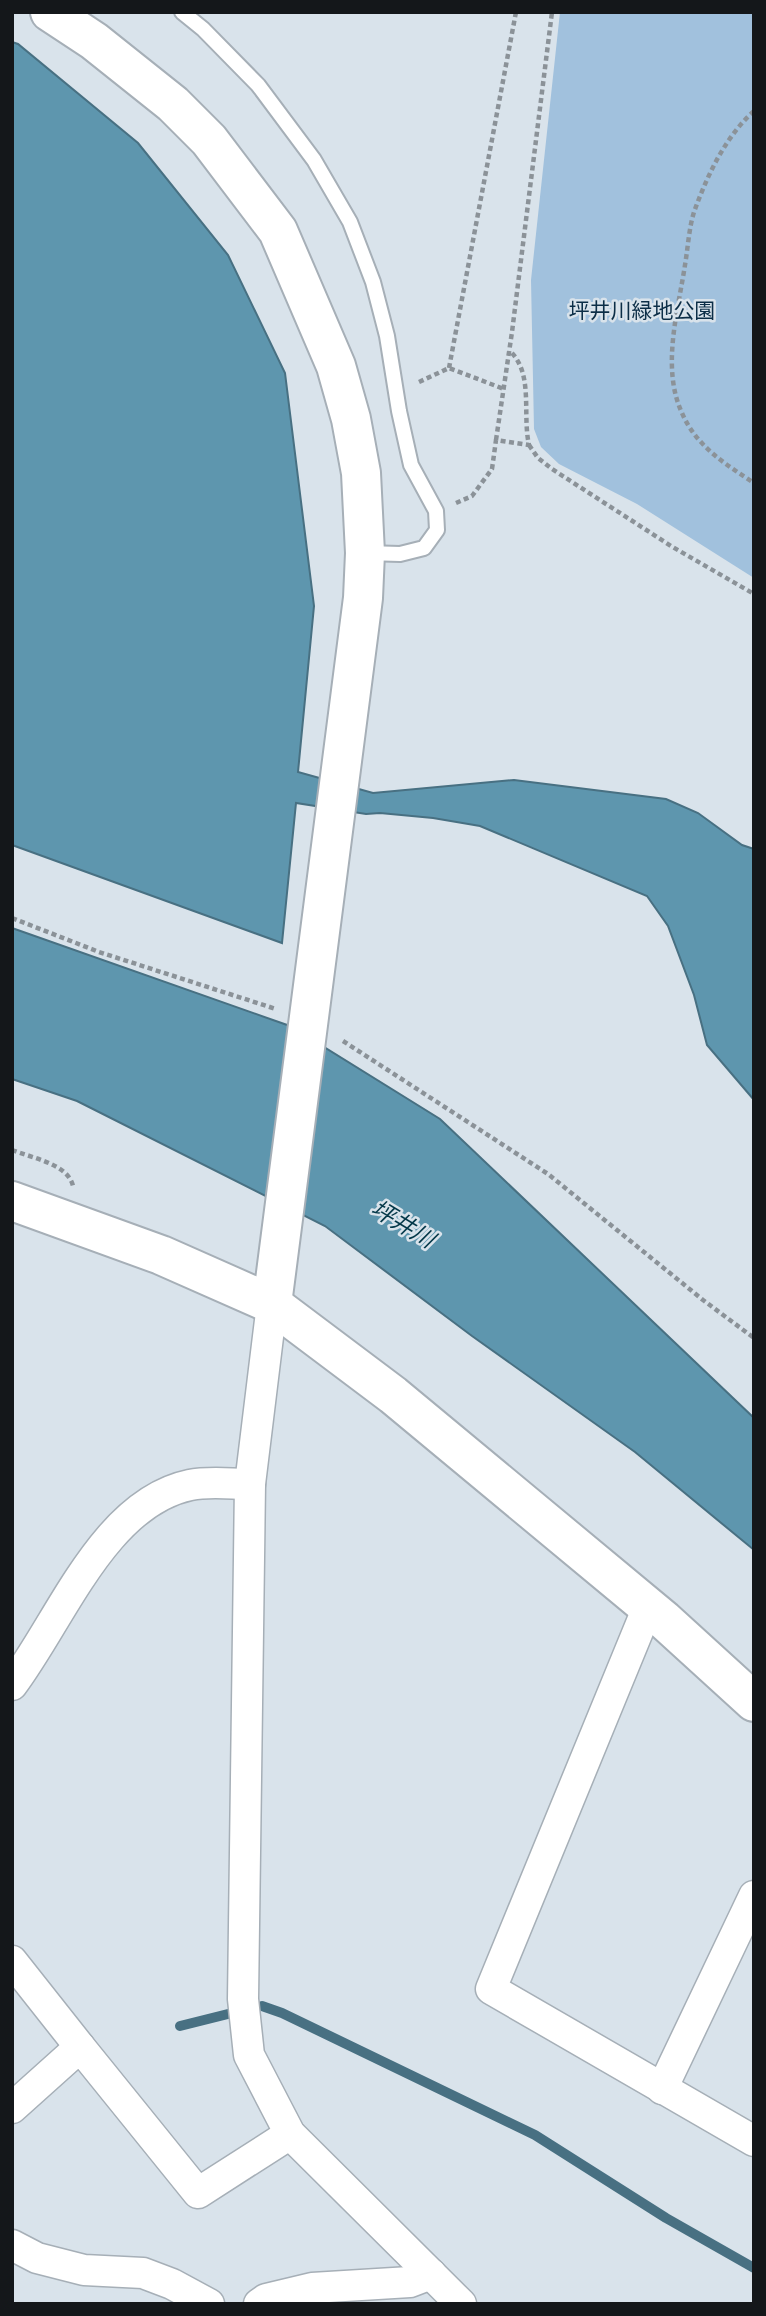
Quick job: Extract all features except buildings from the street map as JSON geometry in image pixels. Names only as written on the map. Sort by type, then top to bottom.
[{"type":"street","points":[[50,12],[94,41],[173,104],[209,140],[278,231],[337,366],[351,419],[360,473],[365,553],[363,597],[250,1484],[243,1999],[249,2055],[290,2134],[461,2304]]},
{"type":"street","points":[[12,1201],[161,1255],[272,1304],[393,1395],[648,1606],[754,1702]]},
{"type":"street","points":[[12,1685],[104,1543],[148,1501],[191,1485],[250,1484]]},
{"type":"street","points":[[648,1606],[491,1989],[754,2141]]},
{"type":"street","points":[[662,2089],[754,1896]]},
{"type":"street","points":[[12,1961],[198,2193],[290,2134]]},
{"type":"street","points":[[12,2108],[80,2048]]},
{"type":"street","points":[[12,2245],[37,2258],[84,2270],[143,2273],[172,2284],[209,2304]]},
{"type":"street","points":[[259,2304],[266,2299],[312,2288],[410,2282],[431,2274]]},
{"type":"lane","points":[[182,12],[203,29],[258,85],[314,160],[350,222],[373,282],[387,336],[411,465],[436,511],[437,530],[424,548],[400,554],[365,553]]},
{"type":"path","points":[[449,368],[516,12]]},
{"type":"path","points":[[436,511],[472,496],[492,469],[552,12]]},
{"type":"path","points":[[754,111],[741,122],[710,172],[693,215],[674,340],[673,381],[681,413],[703,446],[754,483]]},
{"type":"path","points":[[509,351],[520,360],[525,378],[528,444],[538,458],[671,546],[754,594]]},
{"type":"path","points":[[396,393],[449,368],[503,389]]},
{"type":"path","points":[[496,440],[528,444]]},
{"type":"path","points":[[12,918],[308,1035],[548,1174],[754,1338]]},
{"type":"green space","name":"坪井川緑地公園","points":[[560,12],[754,12],[754,578],[637,504],[559,464],[541,447],[534,429],[531,280]]},
{"type":"water","points":[[12,42],[18,44],[138,143],[228,255],[285,373],[314,606],[298,772],[373,793],[514,780],[666,799],[698,813],[742,845],[754,849],[754,1100],[707,1045],[694,995],[668,926],[647,896],[480,826],[433,818],[366,814],[296,803],[282,943],[12,845]]},
{"type":"water","name":"坪井川","points":[[12,928],[290,1026],[440,1119],[754,1418],[754,1550],[635,1452],[472,1336],[325,1226],[77,1101],[12,1079]]},
{"type":"waterway","points":[[262,2006],[282,2013],[535,2135],[666,2218],[754,2268]]},
{"type":"waterway","points":[[180,2026],[228,2014]]}]
